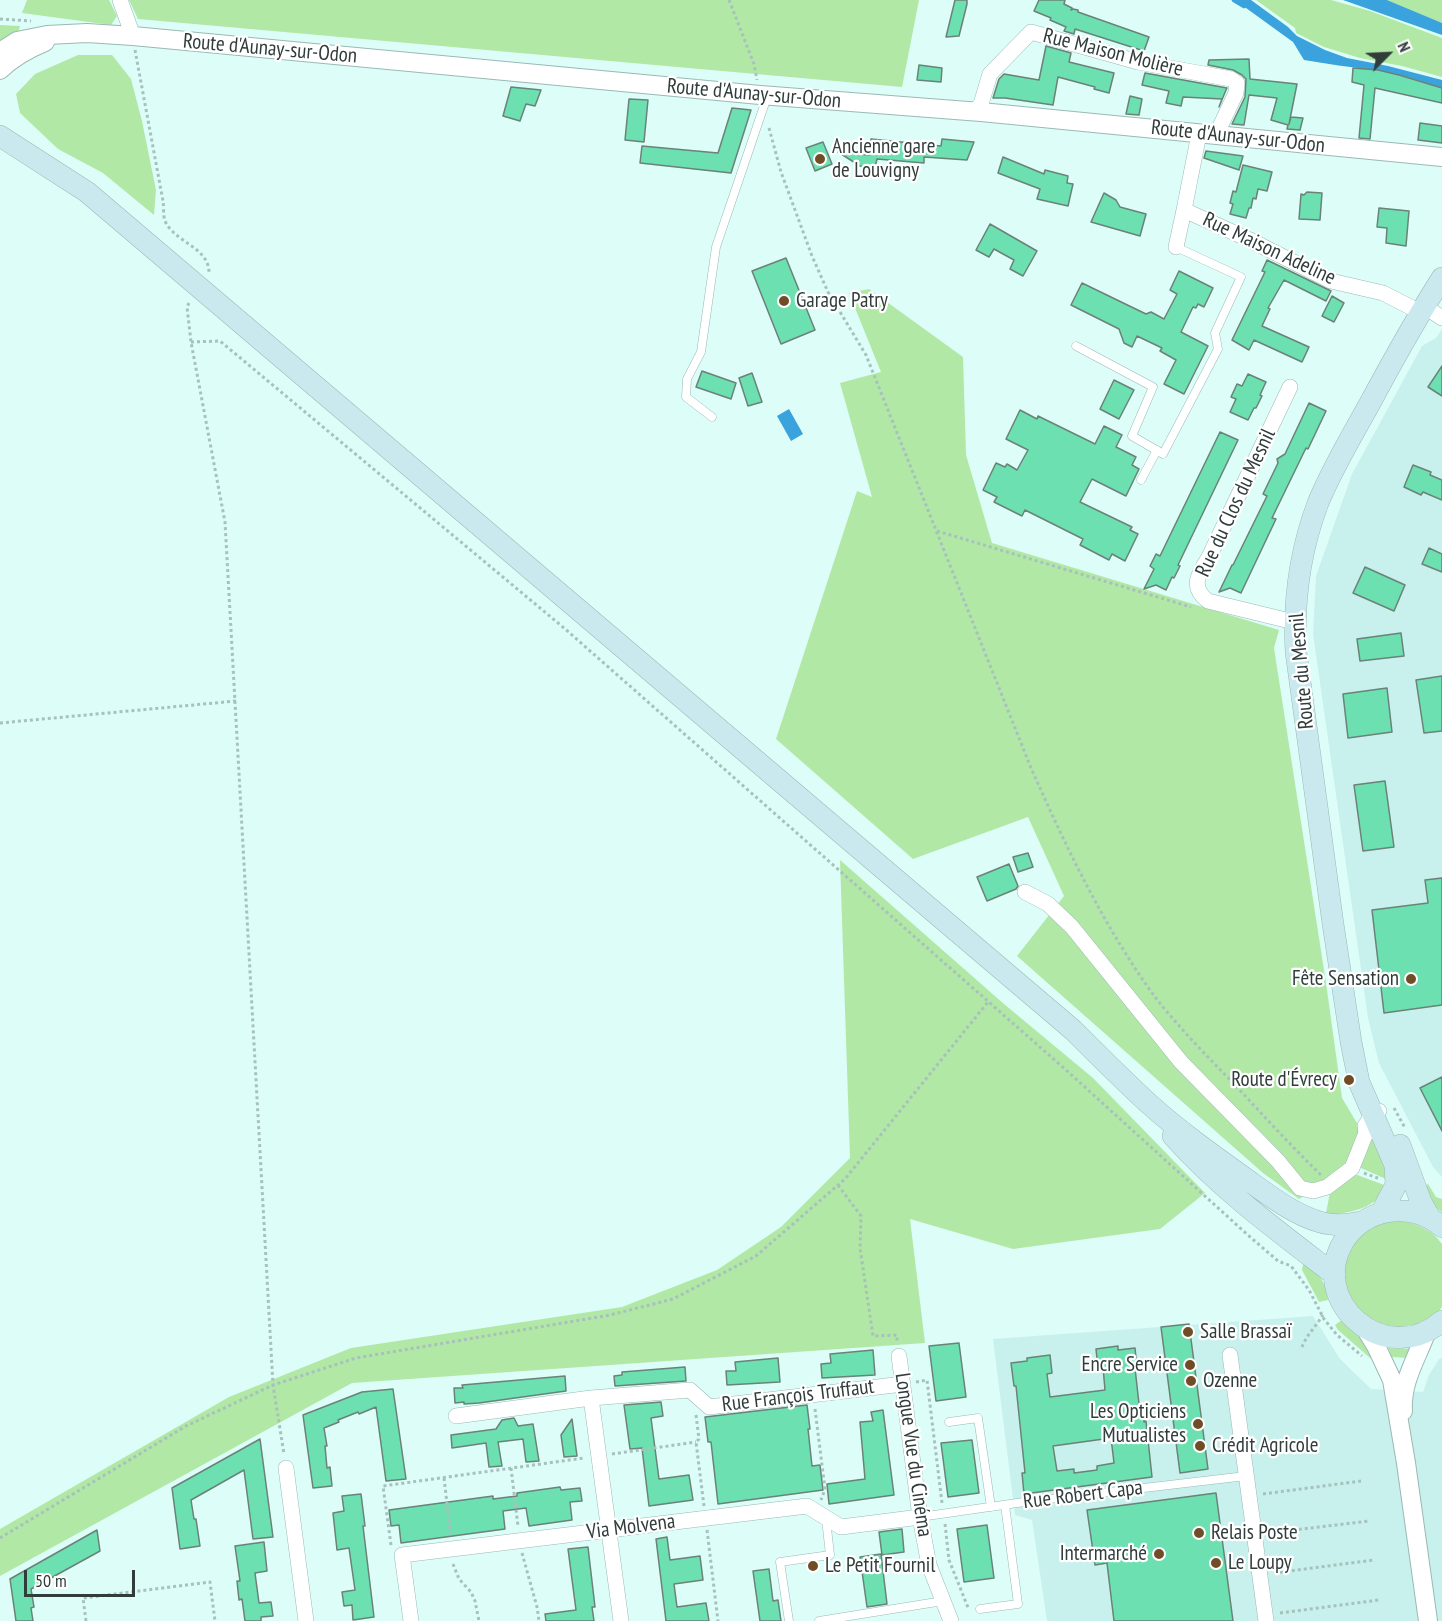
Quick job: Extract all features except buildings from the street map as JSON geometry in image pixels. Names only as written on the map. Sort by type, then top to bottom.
[{"type":"main road","points":[[0,136],[87,192],[1073,1030],[1149,1104],[1215,1156],[1263,1191],[1318,1222],[1351,1224],[1381,1213],[1406,1210],[1438,1223]]},
{"type":"main road","name":"Route du Mesnil","points":[[1438,1223],[1421,1202],[1403,1150],[1381,1108],[1359,1082],[1329,900],[1294,622],[1298,576],[1308,532],[1319,501],[1334,469],[1422,309],[1442,278]]},
{"type":"main road","points":[[1149,1104],[1196,1162],[1335,1275]]},
{"type":"main road","name":"Route du Mesnil","points":[[1381,1108],[1395,1165],[1396,1185],[1381,1213]]},
{"type":"main road","points":[[1361,1222],[1347,1237],[1338,1255],[1336,1287],[1346,1311],[1365,1328],[1379,1335],[1395,1338],[1411,1337],[1437,1326]]},
{"type":"street","points":[[120,0],[133,36]]},
{"type":"street","name":"Rue Maison Molière","points":[[974,112],[981,104],[990,74],[1031,32],[1138,62],[1231,79],[1237,83],[1236,93],[1207,134]]},
{"type":"street","name":"Route d'Aunay-sur-Odon","points":[[0,52],[16,41],[47,34],[87,33],[133,36],[1442,157]]},
{"type":"street","name":"Route d'Aunay-sur-Odon","points":[[0,70],[23,52],[66,34]]},
{"type":"street","name":"Rue Maison Adeline","points":[[1176,247],[1184,210],[1207,134]]},
{"type":"street","name":"Rue Maison Adeline","points":[[1184,210],[1331,281],[1383,293],[1442,318]]},
{"type":"street","name":"Rue du Clos du Mesnil","points":[[1290,387],[1209,557],[1200,569],[1197,580],[1202,596],[1208,601],[1294,622]]},
{"type":"street","points":[[1025,892],[1048,904],[1072,927],[1181,1062],[1278,1161],[1300,1188],[1313,1191],[1330,1184],[1352,1168],[1366,1133],[1365,1126],[1381,1108]]},
{"type":"street","points":[[1406,1463],[1402,1401],[1411,1365],[1437,1326]]},
{"type":"street","points":[[1365,1328],[1392,1380],[1428,1621]]},
{"type":"street","points":[[1230,1355],[1246,1476],[1270,1617]]},
{"type":"street","name":"Longue Vue du Cinéma","points":[[899,1356],[920,1516],[929,1565],[951,1621]]},
{"type":"street","name":"Rue François Truffaut","points":[[456,1416],[591,1398],[690,1390],[709,1407],[903,1384]]},
{"type":"street","points":[[591,1398],[621,1621]]},
{"type":"street","points":[[286,1467],[306,1621]]},
{"type":"street","name":"Via Molvena","points":[[402,1555],[807,1506],[841,1527],[920,1516]]},
{"type":"street","points":[[402,1555],[411,1621]]},
{"type":"lane","points":[[712,417],[686,397],[687,379],[701,352],[716,247],[762,94]]},
{"type":"lane","points":[[1076,346],[1152,387],[1132,436],[1163,454],[1218,349],[1215,333],[1241,277],[1176,247]]},
{"type":"lane","points":[[1141,480],[1157,450]]},
{"type":"lane","points":[[950,1422],[978,1418],[991,1507]]},
{"type":"lane","name":"Rue Robert Capa","points":[[920,1516],[1246,1476]]},
{"type":"lane","points":[[980,1609],[1018,1604],[1005,1505]]},
{"type":"lane","points":[[789,1621],[780,1562],[830,1555],[826,1517]]},
{"type":"lane","points":[[819,1621],[944,1601]]},
{"type":"path","points":[[729,0],[754,64],[781,172],[812,256],[828,292],[866,355],[1027,757],[1078,870],[1113,932],[1156,997],[1202,1050],[1330,1184]]},
{"type":"path","points":[[133,36],[165,220],[177,235],[205,258],[209,270],[206,293],[198,303],[190,300],[187,307],[191,342],[225,522],[273,1385],[286,1467]]},
{"type":"path","points":[[191,342],[220,340],[564,628],[1066,1070],[1249,1236],[1278,1261],[1291,1266],[1310,1290],[1323,1316],[1337,1335],[1363,1357]]},
{"type":"path","points":[[937,531],[1193,608]]},
{"type":"path","points":[[0,723],[236,701]]},
{"type":"path","points":[[0,1538],[186,1426],[273,1385],[356,1358],[610,1315],[673,1299],[756,1256],[845,1179],[988,1002]]},
{"type":"path","points":[[1381,1108],[1406,1130]]},
{"type":"path","points":[[1352,1168],[1388,1182]]},
{"type":"path","points":[[838,1185],[861,1216],[860,1248],[873,1336],[897,1335],[899,1356]]},
{"type":"path","points":[[1302,1347],[1304,1340],[1323,1316]]},
{"type":"path","points":[[903,1384],[927,1380],[949,1560],[969,1611]]},
{"type":"path","points":[[690,1390],[699,1439],[696,1442],[718,1621]]},
{"type":"path","points":[[813,1395],[825,1489]]},
{"type":"path","points":[[402,1555],[391,1548],[383,1486],[696,1442]]},
{"type":"path","points":[[510,1468],[521,1550],[539,1621]]},
{"type":"path","points":[[444,1477],[453,1548],[451,1559],[459,1579],[471,1592],[475,1601],[478,1621]]},
{"type":"path","points":[[1258,1494],[1361,1481]]},
{"type":"path","points":[[1264,1534],[1369,1521]]},
{"type":"path","points":[[1270,1574],[1374,1560]]},
{"type":"path","points":[[86,1621],[83,1598],[210,1582],[215,1621]]},
{"type":"path","points":[[1270,1617],[1379,1600]]},
{"type":"shaded area","points":[[1442,329],[1442,1177],[1433,1167],[1379,1063],[1368,1018],[1313,634],[1316,576],[1352,474],[1422,346],[1436,338]]},
{"type":"shaded area","points":[[1313,1316],[1340,1359],[1371,1389],[1423,1392],[1429,1375],[1442,1358],[1442,1621],[1047,1621],[1032,1520],[1015,1515],[993,1339]]},
{"type":"green space","points":[[27,0],[109,0],[117,16],[111,25],[22,13]]},
{"type":"green space","points":[[129,0],[919,0],[902,87],[138,19]]},
{"type":"green space","points":[[1256,0],[1331,0],[1370,11],[1442,38],[1442,77],[1324,47],[1296,33],[1295,28]]},
{"type":"green space","points":[[1387,0],[1442,0],[1442,23],[1439,22]]},
{"type":"green space","points":[[0,25],[20,26],[18,33],[0,45]]},
{"type":"green space","points":[[78,55],[112,55],[131,79],[156,190],[154,215],[103,173],[58,149],[20,113],[16,94],[35,74]]},
{"type":"green space","points":[[869,289],[963,357],[966,455],[992,543],[1279,630],[1274,648],[1342,1098],[1360,1128],[1354,1152],[1342,1172],[1299,1199],[1263,1173],[1017,956],[1064,896],[1028,817],[913,859],[776,739],[857,491],[872,497],[840,383],[881,372],[849,293]]},
{"type":"green space","points":[[840,860],[1004,1004],[1093,1078],[1205,1193],[1160,1229],[1013,1249],[910,1219],[925,1343],[352,1383],[0,1576],[0,1529],[229,1397],[351,1348],[622,1307],[717,1270],[781,1227],[850,1158]]},
{"type":"green space","points":[[1375,1133],[1388,1180],[1361,1168],[1359,1164],[1367,1141]]},
{"type":"green space","points":[[1352,1173],[1387,1186],[1382,1194],[1369,1205],[1354,1211],[1328,1216],[1326,1213],[1330,1192]]},
{"type":"green space","points":[[1428,1184],[1436,1197],[1442,1199],[1442,1212],[1433,1206],[1423,1187]]},
{"type":"green space","points":[[1399,1221],[1423,1228],[1433,1234],[1442,1244],[1442,1307],[1435,1316],[1425,1322],[1393,1329],[1362,1316],[1346,1288],[1344,1267],[1352,1247],[1366,1232],[1387,1222]]},
{"type":"green space","points":[[1303,1264],[1321,1278],[1328,1300],[1319,1302],[1302,1270]]},
{"type":"green space","points":[[1342,1320],[1367,1344],[1377,1364],[1338,1330],[1335,1325]]},
{"type":"green space","points":[[1388,1348],[1411,1349],[1408,1358],[1392,1357]]},
{"type":"water","points":[[1235,0],[1251,0],[1297,36],[1325,50],[1347,58],[1442,80],[1442,88],[1391,73],[1304,60],[1293,42]]},
{"type":"water","points":[[1343,0],[1387,0],[1442,23],[1442,35]]},
{"type":"water","points":[[789,409],[803,434],[791,441],[777,416]]},
{"type":"waterway","points":[[1234,0],[1244,6]]},
{"type":"place","name":"Ancienne gare de Louvigny","points":[[820,159]]},
{"type":"place","name":"Garage Patry","points":[[784,301]]},
{"type":"place","name":"Fête Sensation","points":[[1411,979]]},
{"type":"place","name":"Route d'Évrecy","points":[[1349,1080]]},
{"type":"place","name":"Salle Brassaï","points":[[1188,1332]]},
{"type":"place","name":"Encre Service","points":[[1190,1365]]},
{"type":"place","name":"Ozenne","points":[[1191,1381]]},
{"type":"place","name":"Les Opticiens Mutualistes","points":[[1198,1424]]},
{"type":"place","name":"Crédit Agricole","points":[[1200,1446]]},
{"type":"place","name":"Relais Poste","points":[[1199,1533]]},
{"type":"place","name":"Intermarché","points":[[1159,1554]]},
{"type":"place","name":"Le Loupy","points":[[1216,1563]]},
{"type":"place","name":"Le Petit Fournil","points":[[813,1566]]}]
